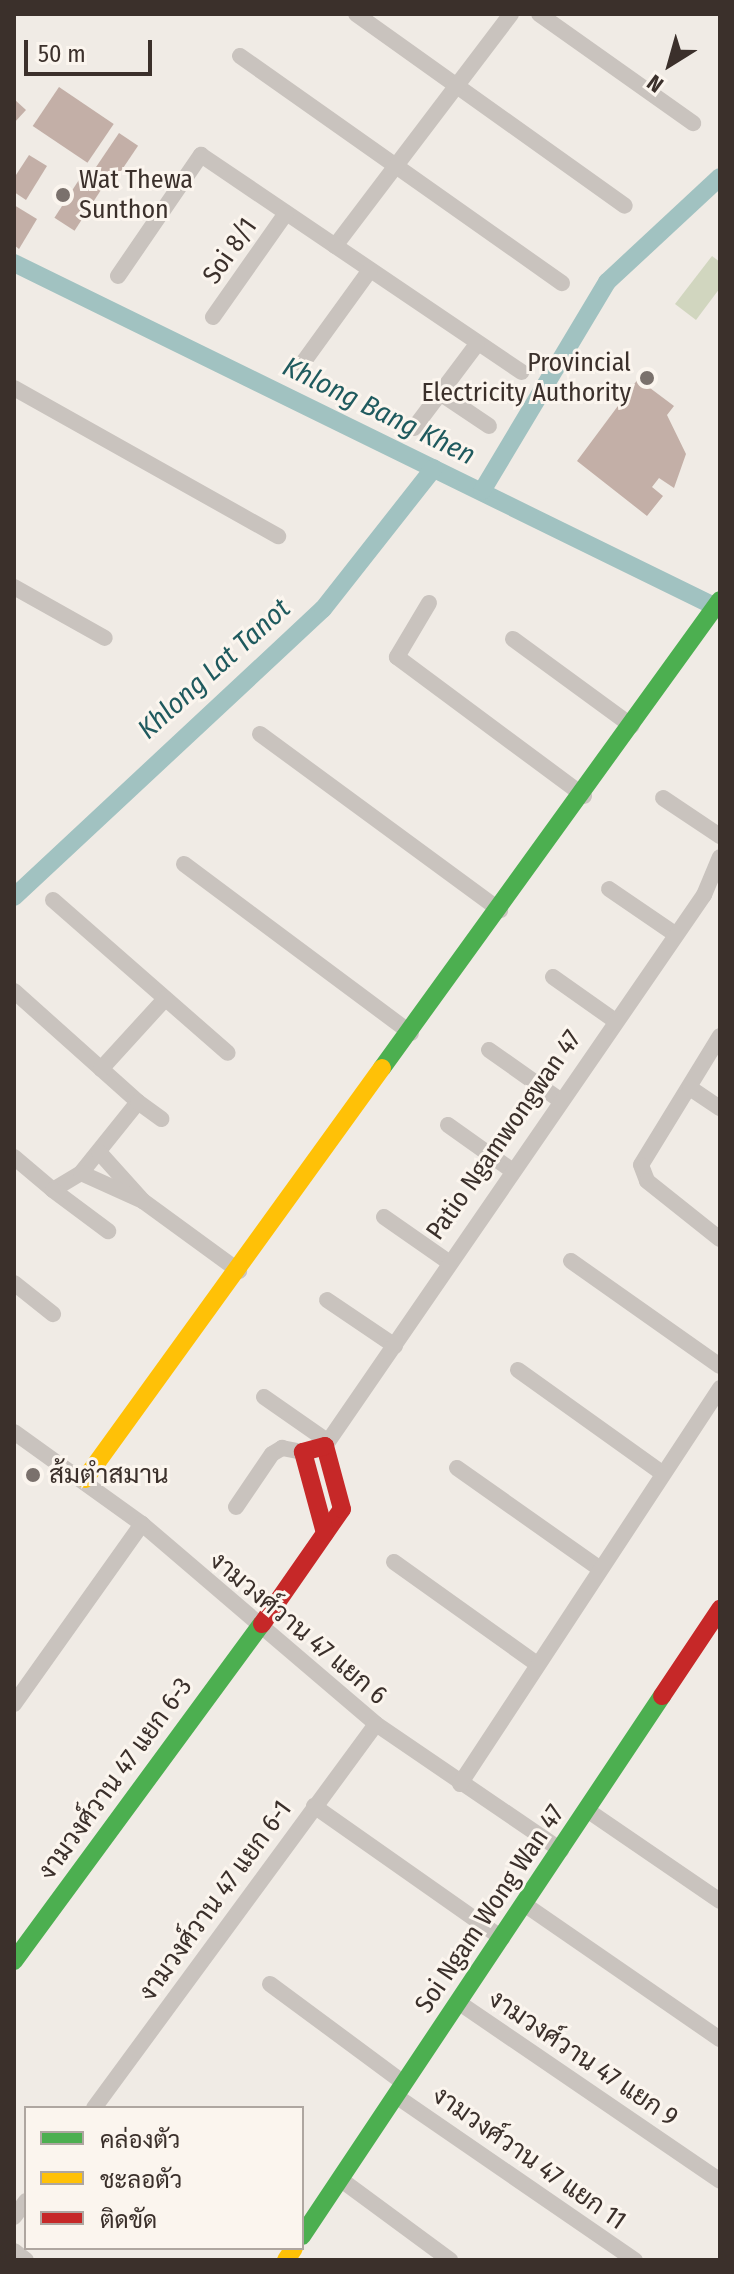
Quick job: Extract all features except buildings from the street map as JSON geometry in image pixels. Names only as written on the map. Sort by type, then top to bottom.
[{"type":"street","points":[[356,14],[625,206]]},
{"type":"street","points":[[335,246],[452,85],[511,14]]},
{"type":"street","points":[[539,14],[693,123]]},
{"type":"street","points":[[240,56],[562,283]]},
{"type":"street","points":[[118,276],[201,155],[521,372]]},
{"type":"street","name":"Soi 8/1","points":[[213,317],[286,213]]},
{"type":"street","points":[[302,364],[370,270]]},
{"type":"street","points":[[414,428],[477,344]]},
{"type":"street","points":[[14,388],[278,536]]},
{"type":"street","points":[[440,393],[489,426]]},
{"type":"street","points":[[14,587],[105,638]]},
{"type":"street","points":[[85,1479],[584,796],[720,600]]},
{"type":"street","points":[[429,603],[397,657],[584,796]]},
{"type":"street","points":[[513,639],[632,726]]},
{"type":"street","points":[[260,734],[500,910]]},
{"type":"street","points":[[663,798],[720,836]]},
{"type":"street","name":"Patio Ngamwongwan 47","points":[[326,1444],[395,1346],[447,1261],[557,1098],[675,934],[720,857]]},
{"type":"street","points":[[184,864],[411,1033]]},
{"type":"street","points":[[609,889],[675,934]]},
{"type":"street","points":[[53,900],[228,1053]]},
{"type":"street","points":[[553,977],[614,1020]]},
{"type":"street","points":[[14,991],[161,1119]]},
{"type":"street","points":[[101,1069],[165,999]]},
{"type":"street","points":[[720,1036],[642,1174],[720,1239]]},
{"type":"street","points":[[489,1050],[557,1098]]},
{"type":"street","points":[[690,1088],[720,1108]]},
{"type":"street","points":[[53,1190],[81,1173],[138,1102]]},
{"type":"street","points":[[448,1125],[510,1169]]},
{"type":"street","points":[[99,1152],[143,1201]]},
{"type":"street","points":[[14,1157],[108,1231]]},
{"type":"street","points":[[81,1173],[143,1201],[239,1271]]},
{"type":"street","points":[[384,1217],[447,1261]]},
{"type":"street","points":[[571,1261],[720,1366]]},
{"type":"street","points":[[14,1283],[53,1314]]},
{"type":"street","points":[[327,1300],[395,1346]]},
{"type":"street","points":[[518,1370],[663,1474]]},
{"type":"street","points":[[460,1784],[720,1388]]},
{"type":"street","points":[[264,1397],[326,1444]]},
{"type":"street","name":"งามวงศ์วาน 47 แยก 6","points":[[14,1432],[85,1479],[142,1524],[259,1628],[376,1724],[561,1850]]},
{"type":"street","points":[[236,1507],[272,1454],[282,1448],[303,1452],[326,1444]]},
{"type":"street","name":"งามวงศ์วาน 47 แยก 6-3","points":[[14,1961],[259,1628],[342,1509],[326,1444]]},
{"type":"street","points":[[303,1452],[325,1533]]},
{"type":"street","points":[[457,1468],[600,1569]]},
{"type":"street","points":[[14,1704],[142,1524]]},
{"type":"street","points":[[394,1562],[537,1664]]},
{"type":"street","name":"Soi Ngam Wong Wan 47","points":[[304,2233],[720,1609]]},
{"type":"street","name":"งามวงศ์วาน 47 แยก 6-1","points":[[95,2106],[376,1724]]},
{"type":"street","points":[[314,1806],[502,1938]]},
{"type":"street","points":[[587,1810],[720,1901]]},
{"type":"street","points":[[524,1904],[720,2039]]},
{"type":"street","name":"งามวงศ์วาน 47 แยก 11","points":[[270,1984],[400,2089],[635,2260]]},
{"type":"street","name":"งามวงศ์วาน 47 แยก 9","points":[[458,2002],[720,2181]]},
{"type":"street","points":[[340,2179],[450,2260]]},
{"type":"street","points":[[14,2251],[26,2260]]},
{"type":"green space","points":[[712,256],[720,262],[720,288],[696,320],[675,304]]},
{"type":"waterway","points":[[482,491],[607,282],[720,177]]},
{"type":"waterway","name":"Khlong Bang Khen","points":[[14,263],[720,609]]},
{"type":"waterway","name":"Khlong Lat Tanot","points":[[14,897],[323,609],[434,468]]},
{"type":"traffic: fast","points":[[382,1068],[720,600]]},
{"type":"traffic: fast","points":[[14,1961],[262,1624]]},
{"type":"traffic: fast","points":[[304,2233],[662,1696]]},
{"type":"traffic: slow","points":[[85,1479],[382,1068]]},
{"type":"traffic: slow","points":[[286,2260],[293,2250]]},
{"type":"traffic: jam","points":[[262,1624],[342,1509],[325,1446],[303,1452],[325,1533]]},
{"type":"traffic: jam","points":[[662,1696],[720,1609]]},
{"type":"place","name":"Wat Thewa Sunthon","points":[[63,195]]},
{"type":"place","name":"Provincial Electricity Authority","points":[[647,378]]},
{"type":"place","name":"ส้มตำสมาน","points":[[33,1475]]}]
